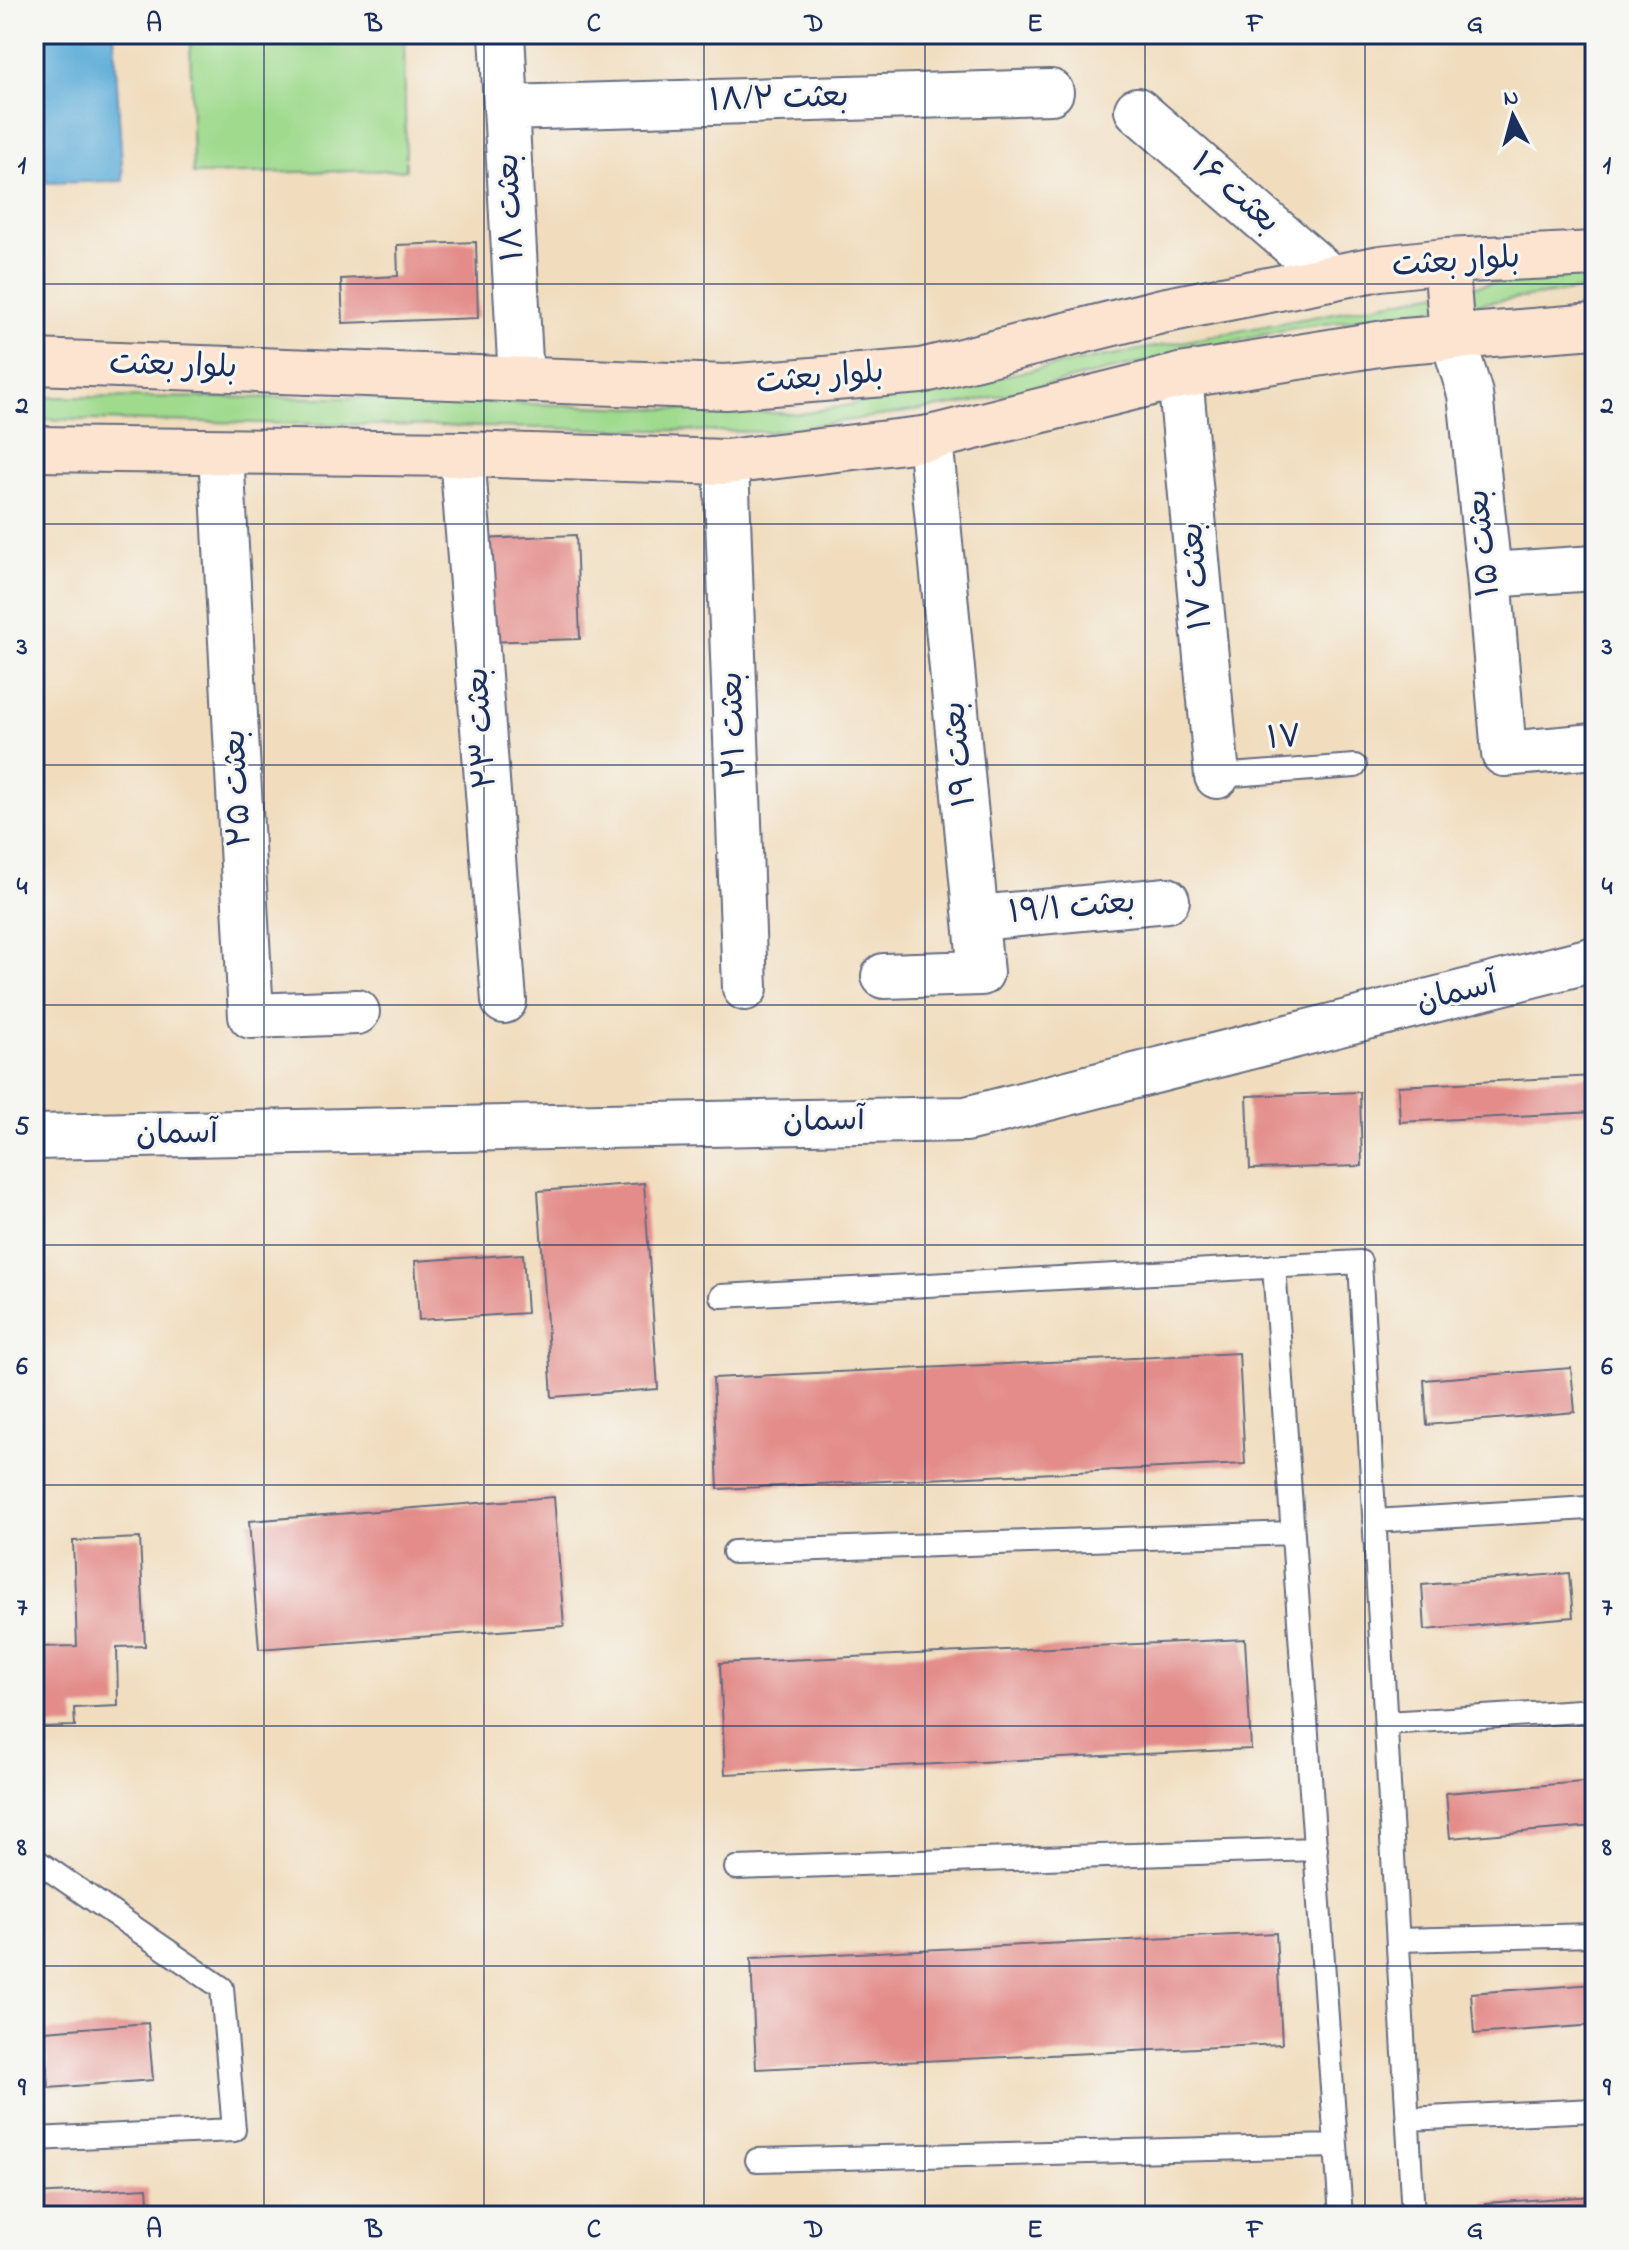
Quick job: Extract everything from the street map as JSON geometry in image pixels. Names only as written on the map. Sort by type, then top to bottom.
[{"type":"main road","name":"بلوار بعثت","points":[[34,362],[726,387],[921,371],[1162,311],[1380,268],[1446,261],[1595,254]]},
{"type":"main road","points":[[1446,261],[1452,335]]},
{"type":"main road","points":[[34,449],[462,454],[726,462],[930,438],[1180,376],[1391,342],[1595,326]]},
{"type":"street","name":"بعثت ۱۸","points":[[502,34],[521,379]]},
{"type":"street","name":"۱۸/۲ بعثت","points":[[506,108],[1051,92]]},
{"type":"street","name":"بعثت ۱۶","points":[[1137,110],[1331,278]]},
{"type":"street","name":"بعثت ۱۵","points":[[1452,335],[1470,394],[1504,754],[1595,746]]},
{"type":"street","name":"بعثت ۱۷","points":[[1180,376],[1217,776]]},
{"type":"street","name":"بعثت ۱۹","points":[[884,976],[981,973],[930,438]]},
{"type":"street","name":"۲۵ بعثت","points":[[221,453],[251,1016],[357,1012]]},
{"type":"street","name":"۲۳ بعثت","points":[[462,454],[504,1001]]},
{"type":"street","name":"۲۱ بعثت","points":[[726,462],[745,988]]},
{"type":"street","points":[[1489,575],[1595,568]]},
{"type":"street","name":"۱۹/۱ بعثت","points":[[978,918],[1167,900]]},
{"type":"street","name":"آسمان","points":[[34,1137],[966,1119],[1595,959]]},
{"type":"lane","name":"۱۷","points":[[1217,776],[1355,766]]},
{"type":"lane","points":[[721,1296],[1360,1262],[1413,2216]]},
{"type":"lane","points":[[1274,1266],[1341,2216]]},
{"type":"lane","points":[[1374,1521],[1588,1508]]},
{"type":"lane","points":[[734,1552],[1293,1533]]},
{"type":"lane","points":[[1386,1723],[1595,1710]]},
{"type":"lane","points":[[736,1868],[1316,1849]]},
{"type":"lane","points":[[34,1859],[222,1988],[234,2130],[34,2139]]},
{"type":"lane","points":[[1398,1940],[1595,1935]]},
{"type":"lane","points":[[1407,2119],[1595,2110]]},
{"type":"lane","points":[[757,2160],[1336,2146]]},
{"type":"green space","points":[[190,34],[404,34],[406,170],[193,174]]},
{"type":"green space","points":[[1595,273],[1595,288],[1288,329],[968,403],[769,432],[34,419],[34,397],[372,398],[801,414],[1492,283]]},
{"type":"water","points":[[38,34],[114,34],[123,181],[46,183]]},
{"type":"building","points":[[476,242],[478,318],[343,323],[341,279],[398,276],[397,245]]},
{"type":"building","points":[[576,535],[580,639],[484,642],[480,539]]},
{"type":"building","points":[[1595,1076],[1595,1112],[1400,1122],[1398,1086]]},
{"type":"building","points":[[1360,1092],[1362,1166],[1250,1169],[1247,1096]]},
{"type":"building","points":[[644,1183],[658,1389],[552,1397],[538,1191]]},
{"type":"building","points":[[523,1254],[527,1313],[419,1320],[415,1261]]},
{"type":"building","points":[[1239,1353],[1245,1464],[718,1489],[713,1378]]},
{"type":"building","points":[[1571,1368],[1575,1412],[1427,1425],[1424,1380]]},
{"type":"building","points":[[554,1497],[564,1626],[259,1649],[249,1521]]},
{"type":"building","points":[[140,1538],[145,1646],[117,1647],[118,1706],[74,1708],[75,1726],[34,1727],[34,1647],[77,1646],[73,1541]]},
{"type":"building","points":[[1569,1573],[1573,1617],[1425,1630],[1422,1585]]},
{"type":"building","points":[[1245,1639],[1251,1749],[725,1774],[720,1663]]},
{"type":"building","points":[[1594,1781],[1595,1826],[1450,1838],[1446,1793]]},
{"type":"building","points":[[1276,1933],[1282,2044],[756,2069],[751,1958]]},
{"type":"building","points":[[1595,1984],[1595,2025],[1474,2034],[1471,1993]]},
{"type":"building","points":[[148,2023],[153,2080],[49,2088],[45,2031]]},
{"type":"building","points":[[147,2188],[149,2216],[34,2216],[34,2194]]},
{"type":"building","points":[[1595,2196],[1595,2216],[1486,2216],[1485,2203]]}]
